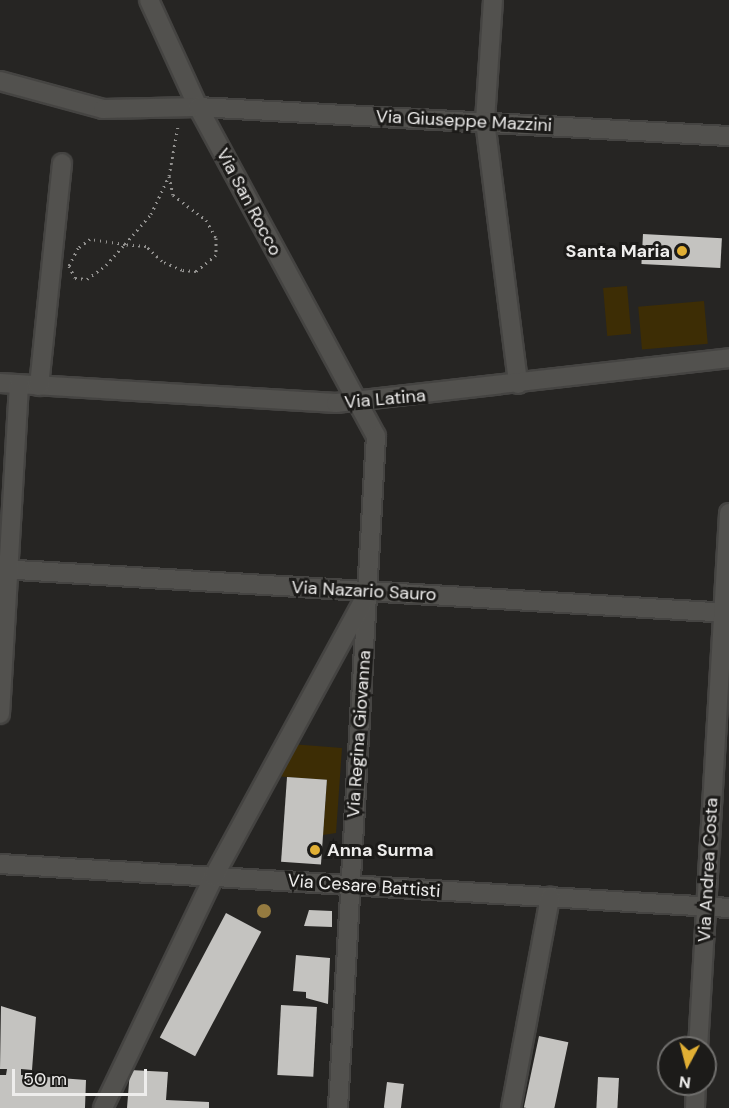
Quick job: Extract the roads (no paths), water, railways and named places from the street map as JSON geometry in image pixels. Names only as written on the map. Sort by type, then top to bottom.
[{"type":"street","name":"Via San Rocco","points":[[148,0],[198,107],[356,402]]},
{"type":"street","points":[[493,0],[485,121],[518,384]]},
{"type":"street","name":"Via Giuseppe Mazzini","points":[[0,81],[87,107],[198,107],[729,136]]},
{"type":"street","points":[[39,386],[62,163]]},
{"type":"street","name":"Via Latina","points":[[0,384],[296,403],[356,402],[729,358]]},
{"type":"street","points":[[0,714],[4,569],[19,385]]},
{"type":"street","name":"Via Regina Giovanna","points":[[338,1108],[349,886],[377,445],[372,425],[356,402]]},
{"type":"street","name":"Via Andrea Costa","points":[[699,1036],[705,906],[726,612],[729,513]]},
{"type":"street","name":"Via Nazario Sauro","points":[[4,569],[726,612]]},
{"type":"street","points":[[103,1108],[214,876],[369,591]]},
{"type":"street","name":"Via Cesare Battisti","points":[[0,864],[729,908]]},
{"type":"street","points":[[511,1108],[550,897]]},
{"type":"place","name":"Santa Maria","points":[[682,251]]},
{"type":"place","name":"Anna Surma","points":[[315,850]]}]
